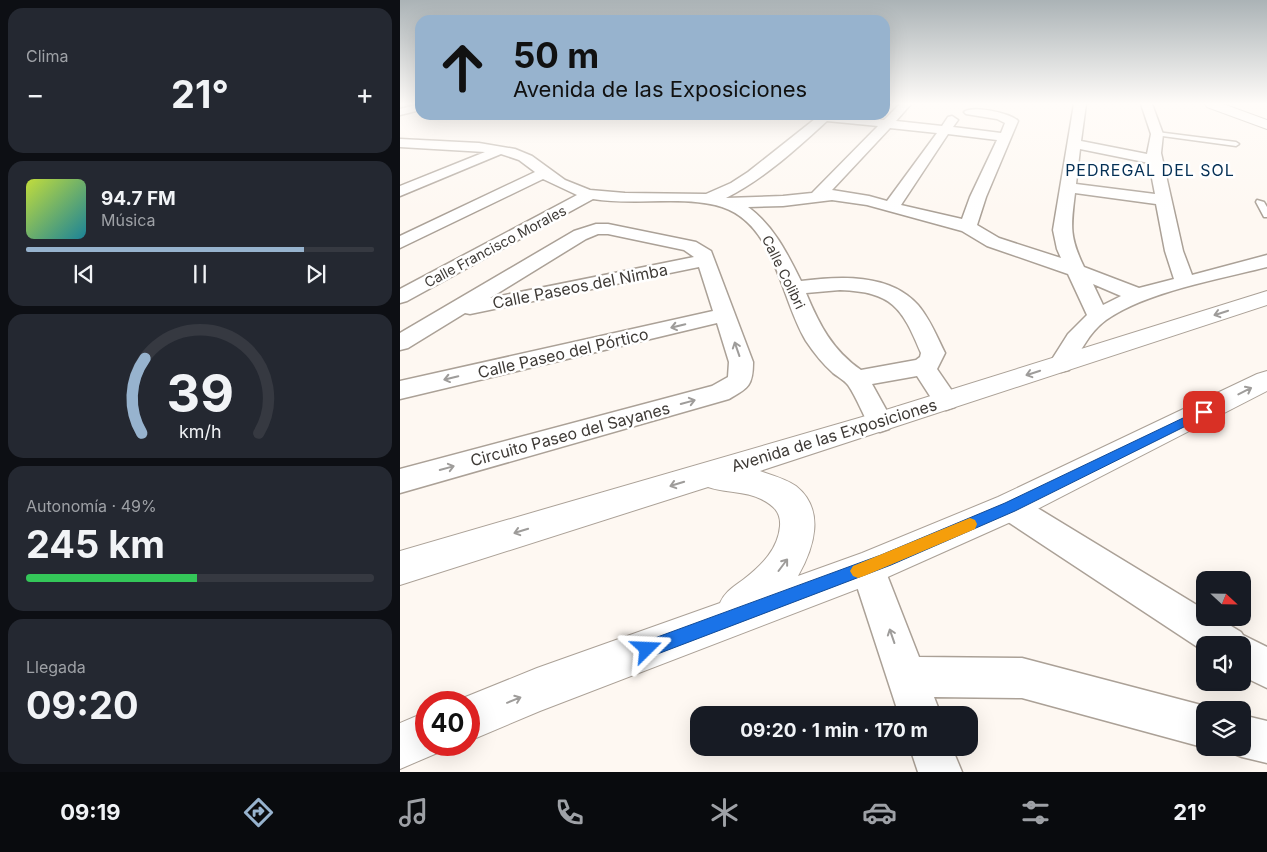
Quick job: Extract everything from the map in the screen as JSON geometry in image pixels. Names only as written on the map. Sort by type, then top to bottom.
[{"type":"street","points":[[702,200],[723,194],[740,185],[796,140]]},
{"type":"street","points":[[818,196],[872,140]]},
{"type":"street","points":[[891,208],[937,140]]},
{"type":"street","points":[[968,227],[978,197],[1005,140]]},
{"type":"street","points":[[1075,140],[1062,230],[1066,250],[1098,316]]},
{"type":"street","points":[[1156,140],[1154,153],[1163,200],[1174,251],[1185,282]]},
{"type":"street","points":[[400,143],[500,150],[533,162],[545,174],[571,188],[590,194]]},
{"type":"street","points":[[1074,144],[1156,160]]},
{"type":"street","points":[[408,157],[438,146]]},
{"type":"street","points":[[400,191],[500,150]]},
{"type":"street","points":[[400,243],[545,174]]},
{"type":"street","points":[[1068,187],[1163,200]]},
{"type":"street","name":"Calle Colibri","points":[[590,194],[726,203],[749,216],[771,240],[816,339],[826,354],[839,366],[858,378]]},
{"type":"street","name":"Calle Francisco Morales","points":[[400,297],[590,194]]},
{"type":"street","points":[[726,203],[783,201],[818,196],[849,197],[968,227],[993,242],[1057,263],[1138,295]]},
{"type":"street","points":[[400,343],[545,255],[580,235],[596,229],[616,230],[690,246],[700,251],[706,260],[725,316]]},
{"type":"street","name":"Calle Paseos del Nimba","points":[[454,311],[706,260]]},
{"type":"street","points":[[1062,364],[1076,339],[1098,316],[1138,295],[1267,262]]},
{"type":"street","points":[[794,288],[827,284],[850,284],[874,289],[894,295],[917,318],[933,353],[930,363],[923,367],[858,378],[880,422]]},
{"type":"street","name":"Avenida de las Exposiciones","points":[[400,568],[880,422],[1267,298]]},
{"type":"street","name":"Circuito Paseo del Sayanes","points":[[400,481],[704,398],[730,388],[738,383],[741,377],[741,362],[725,316]]},
{"type":"street","name":"Calle Paseo del Pórtico","points":[[400,390],[725,316]]},
{"type":"street","points":[[923,367],[946,401]]},
{"type":"street","points":[[480,714],[721,621],[868,568],[1010,507],[1267,380]]},
{"type":"street","points":[[705,475],[731,478],[766,486],[783,495],[794,507],[799,522],[795,542],[787,561],[769,582],[721,621]]},
{"type":"street","points":[[1010,507],[1214,636]]},
{"type":"street","points":[[868,568],[917,706]]},
{"type":"street","points":[[1251,659],[1267,669]]},
{"type":"street","points":[[906,677],[1022,678],[1196,725]]},
{"type":"street","points":[[1251,738],[1267,742]]},
{"type":"street","points":[[400,746],[415,740]]},
{"type":"street","points":[[934,756],[940,772]]},
{"type":"lane","points":[[1205,140],[1236,144]]},
{"type":"lane","points":[[1260,202],[1267,215]]},
{"type":"slow traffic","points":[[858,571],[970,524]]},
{"type":"district","name":"PEDREGAL DEL SOL","points":[[1150,170]]},
{"type":"route","points":[[647,649],[868,568],[1010,507],[1204,412]]}]
